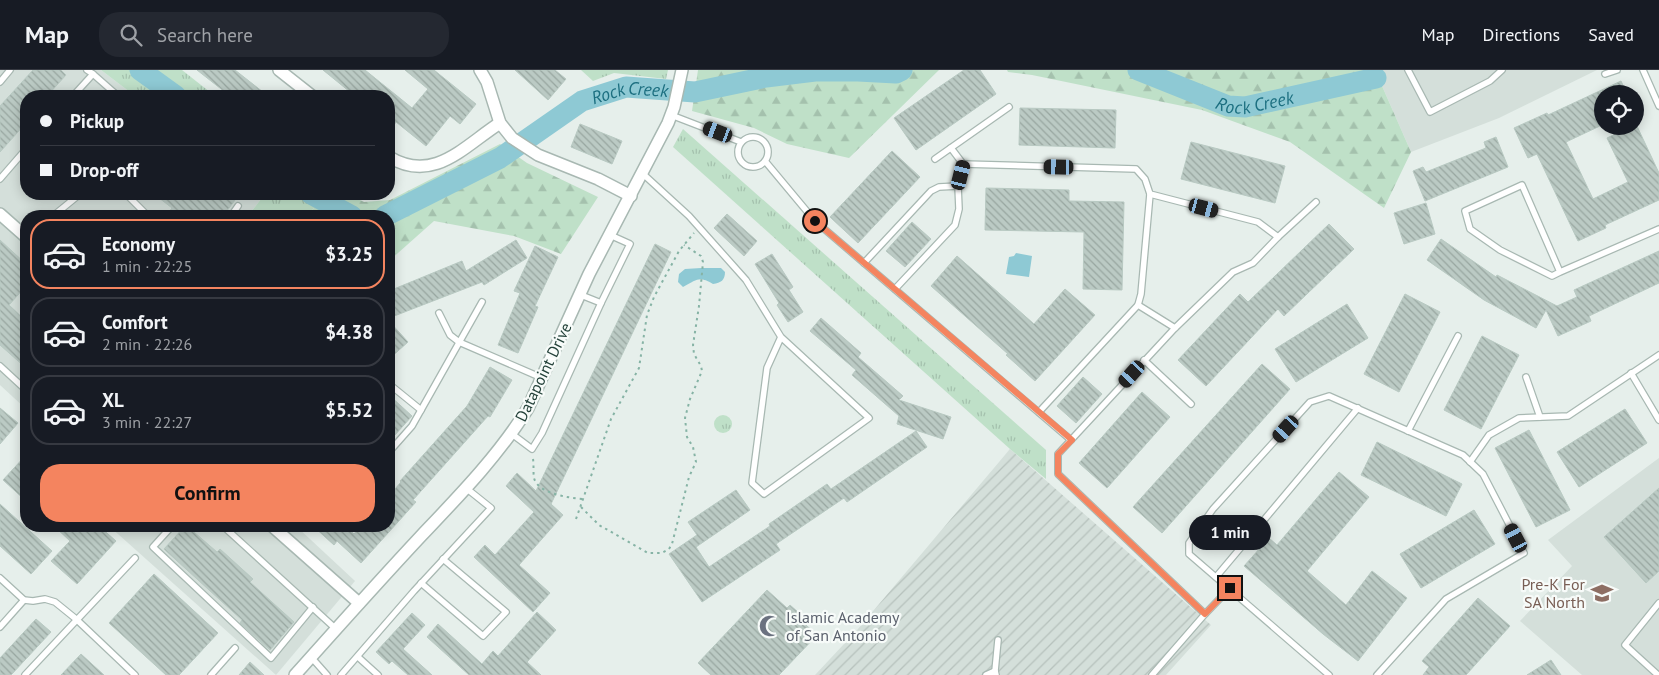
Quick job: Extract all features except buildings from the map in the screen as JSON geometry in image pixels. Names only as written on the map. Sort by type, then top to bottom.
[{"type":"street","points":[[279,70],[304,90]]},
{"type":"street","points":[[480,70],[490,91],[500,123],[512,138],[527,149],[598,179],[631,196]]},
{"type":"street","name":"Datapoint Drive","points":[[295,675],[466,488],[512,434],[528,408],[589,274],[631,196],[673,111],[682,71]]},
{"type":"street","points":[[395,160],[410,166],[419,167],[446,160],[500,123]]},
{"type":"street","points":[[0,214],[20,232]]},
{"type":"street","points":[[279,532],[359,603]]},
{"type":"lane","points":[[0,82],[10,70]]},
{"type":"lane","points":[[87,70],[111,90]]},
{"type":"lane","points":[[1408,70],[1430,112],[1490,81],[1502,70]]},
{"type":"lane","points":[[1605,74],[1617,70]]},
{"type":"lane","points":[[1643,70],[1659,106]]},
{"type":"lane","points":[[78,90],[93,74]]},
{"type":"lane","points":[[935,159],[1009,107]]},
{"type":"lane","points":[[673,111],[742,142]]},
{"type":"lane","points":[[750,137],[764,142],[768,151],[764,161],[761,164],[751,166],[742,161],[738,152],[742,142],[750,137]]},
{"type":"lane","points":[[895,289],[955,225],[959,209],[958,186],[963,164],[951,148]]},
{"type":"lane","points":[[1,174],[20,155]]},
{"type":"lane","points":[[764,161],[815,221],[1072,440]]},
{"type":"lane","points":[[963,164],[1136,169],[1145,178],[1150,194],[1142,294],[1138,305],[1039,412]]},
{"type":"lane","points":[[642,173],[698,227],[746,280],[781,337],[869,418],[764,494],[752,483],[767,368],[781,337]]},
{"type":"lane","points":[[1560,272],[1522,185],[1465,211],[1470,230],[1500,250],[1552,276],[1659,229]]},
{"type":"lane","points":[[864,263],[931,191],[938,187],[958,186]]},
{"type":"lane","points":[[1150,194],[1258,222],[1278,237]]},
{"type":"lane","points":[[60,210],[73,200]]},
{"type":"lane","points":[[132,200],[142,210]]},
{"type":"lane","points":[[1205,614],[1058,474],[1058,454],[1174,328],[1233,272],[1253,263],[1316,202]]},
{"type":"lane","points":[[235,210],[238,206]]},
{"type":"lane","points":[[512,434],[532,449],[542,433],[630,244],[610,235]]},
{"type":"lane","points":[[581,295],[601,303]]},
{"type":"lane","points":[[395,445],[412,426],[482,302]]},
{"type":"lane","points":[[1138,305],[1174,328]]},
{"type":"lane","points":[[439,313],[450,334],[459,342],[542,378]]},
{"type":"lane","points":[[1408,431],[1458,336]]},
{"type":"lane","points":[[1470,462],[1489,435],[1519,418],[1568,416],[1659,355]]},
{"type":"lane","points":[[1144,360],[1191,404]]},
{"type":"lane","points":[[0,366],[20,384]]},
{"type":"lane","points":[[1632,373],[1659,420]]},
{"type":"lane","points":[[1526,378],[1540,417]]},
{"type":"lane","points":[[395,389],[421,410]]},
{"type":"lane","points":[[1329,675],[1189,554],[1189,543],[1213,509],[1310,402],[1329,396],[1463,455],[1483,474],[1524,553],[1512,562],[1473,582],[1446,599],[1377,675]]},
{"type":"lane","points":[[1216,577],[1358,408]]},
{"type":"lane","points":[[341,675],[421,583],[491,508],[466,488]]},
{"type":"lane","points":[[167,532],[153,547],[271,658],[313,607]]},
{"type":"lane","points":[[230,532],[336,629]]},
{"type":"lane","points":[[25,675],[135,558]]},
{"type":"lane","points":[[421,583],[483,636],[506,612],[444,559]]},
{"type":"lane","points":[[0,578],[24,600],[33,601],[45,598],[55,602],[76,619],[135,675]]},
{"type":"lane","points":[[1152,675],[1230,588]]},
{"type":"lane","points":[[0,627],[24,600]]},
{"type":"lane","points":[[1658,675],[1625,645],[1659,603]]},
{"type":"lane","points":[[986,675],[995,673],[998,640]]},
{"type":"lane","points":[[211,675],[235,648]]},
{"type":"lane","points":[[311,657],[327,675]]},
{"type":"lane","points":[[358,657],[378,675]]},
{"type":"path","points":[[576,519],[611,419],[639,368],[647,315],[654,296],[679,251],[698,227]]},
{"type":"path","points":[[581,507],[599,526],[648,553],[662,553],[669,549],[672,544],[687,483],[696,462],[693,447],[687,437],[685,418],[690,399],[702,372],[701,366],[694,354],[693,345],[703,266],[701,256],[684,245]]},
{"type":"path","points":[[532,449],[534,477],[539,485],[550,492],[570,498],[583,499]]},
{"type":"shaded area","points":[[0,70],[101,70],[127,90],[20,90],[20,200],[260,200],[253,210],[20,210],[20,403],[0,385]]},
{"type":"shaded area","points":[[1375,70],[1597,70],[1499,118],[1411,152]]},
{"type":"shaded area","points":[[1010,449],[1211,625],[1166,675],[815,675],[858,629]]},
{"type":"shaded area","name":"Pre-K For SA North","points":[[1659,458],[1659,675],[1582,675],[1520,621],[1572,566],[1548,540]]},
{"type":"shaded area","points":[[116,532],[302,532],[355,581],[276,675]]},
{"type":"green space","points":[[101,70],[182,70],[207,90],[127,90]]},
{"type":"green space","points":[[581,70],[668,70],[666,79],[614,73],[593,81]]},
{"type":"green space","points":[[698,70],[939,70],[849,158],[787,144],[754,128],[692,111]]},
{"type":"green space","points":[[1007,70],[1375,70],[1411,152],[1384,208],[1290,142],[1202,110],[1032,75],[1008,72]]},
{"type":"green space","points":[[683,129],[1046,450],[1046,479],[1010,449],[673,147]]},
{"type":"green space","points":[[500,144],[527,163],[598,197],[561,254],[514,236],[434,221],[395,256],[395,210],[312,210],[320,200],[360,200],[364,202],[395,200],[395,197]]},
{"type":"green space","points":[[260,200],[320,200],[312,210],[253,210]]},
{"type":"green space","points":[[723,415],[729,418],[732,424],[729,430],[723,433],[717,430],[714,424],[717,418]]},
{"type":"water","points":[[1016,253],[1032,256],[1029,277],[1006,274],[1009,257],[1014,256]]},
{"type":"water","points":[[721,268],[725,272],[724,277],[720,282],[713,284],[701,279],[683,287],[678,282],[679,274],[685,269]]},
{"type":"waterway","name":"Rock Creek","points":[[140,70],[168,90]]},
{"type":"waterway","name":"Rock Creek","points":[[395,211],[500,158],[582,101],[626,87],[695,92],[766,77],[815,71],[896,73],[902,70]]},
{"type":"waterway","name":"Rock Creek","points":[[1138,70],[1228,106],[1245,107],[1376,78]]},
{"type":"waterway","name":"Rock Creek","points":[[322,200],[341,210]]},
{"type":"place","name":"Pre-K For SA North","points":[[1602,593]]},
{"type":"place","name":"Islamic Academy of San Antonio","points":[[770,626]]},
{"type":"route","points":[[815,221],[1072,440],[1058,454],[1058,474],[1205,614],[1230,588]]}]
